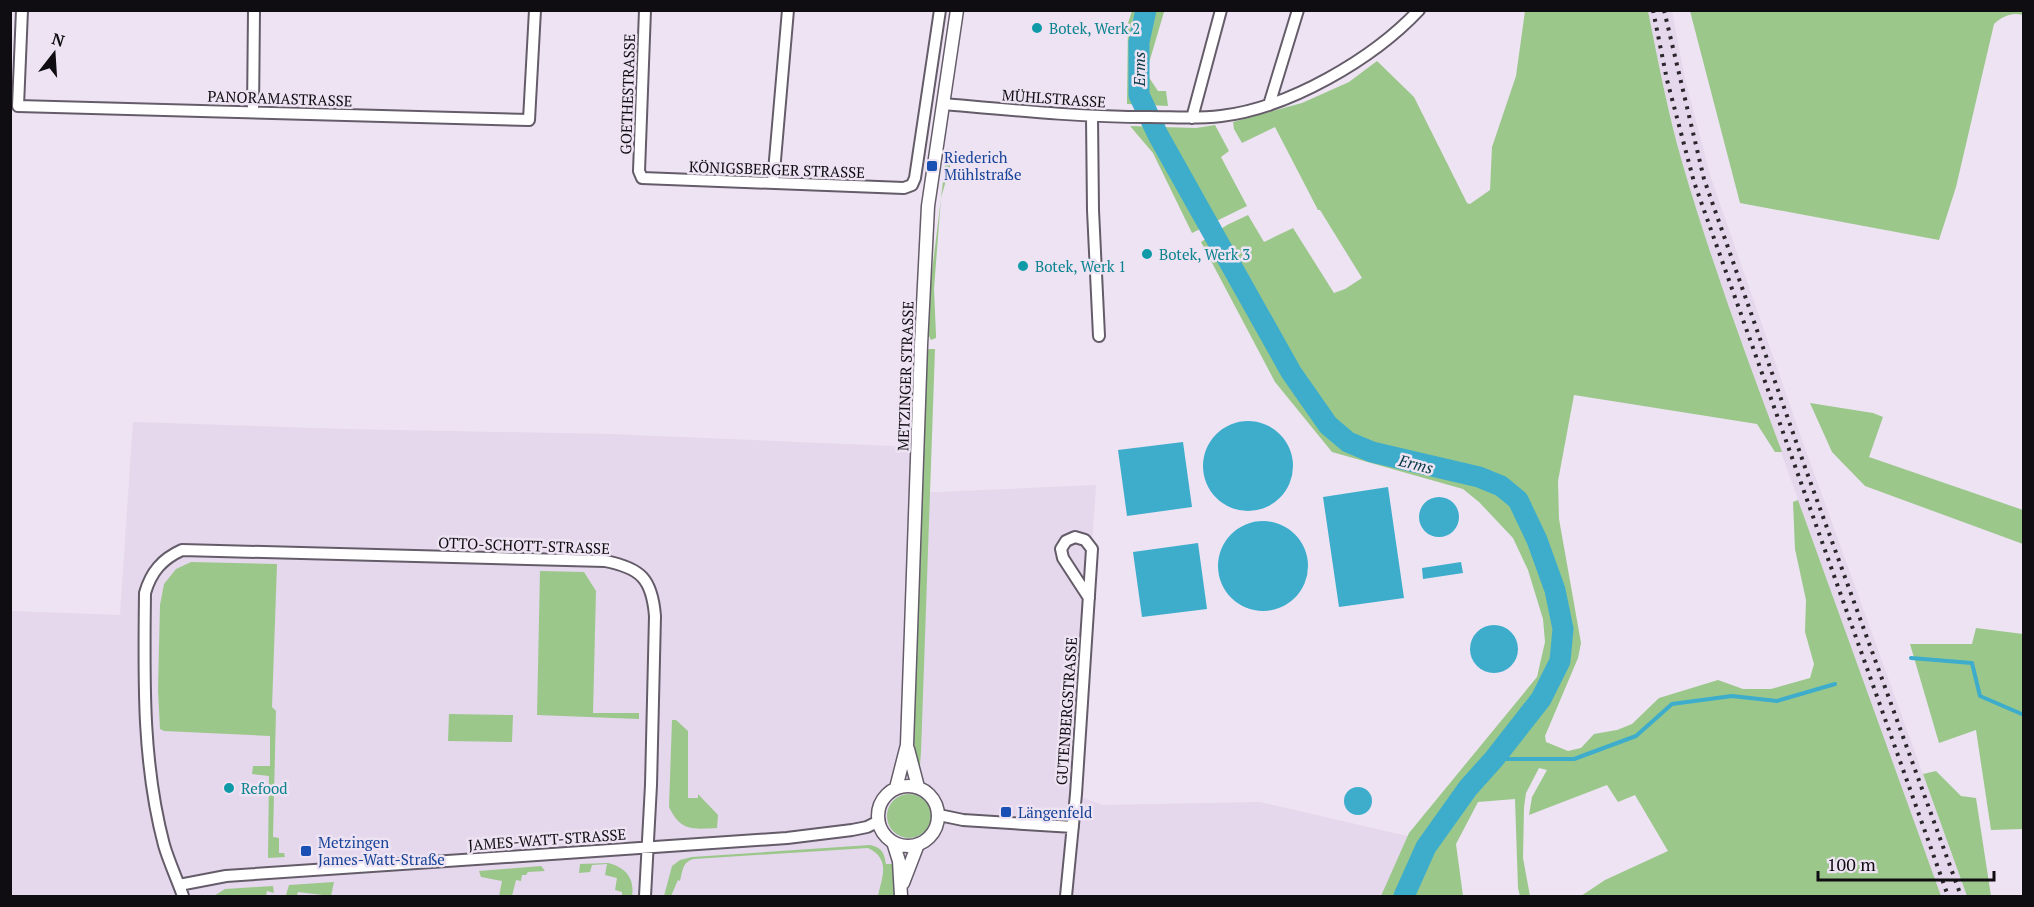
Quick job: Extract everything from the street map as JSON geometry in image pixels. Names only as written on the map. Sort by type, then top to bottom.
[{"type":"street","name":"PANORAMASTRASSE","points":[[22,10],[18,106],[529,120],[535,10]]},
{"type":"street","points":[[253,112],[254,10]]},
{"type":"street","name":"GOETHESTRASSE","points":[[642,178],[639,171],[645,10]]},
{"type":"street","points":[[773,183],[788,10]]},
{"type":"street","name":"KÖNIGSBERGER STRASSE","points":[[642,178],[887,188],[904,188],[912,185],[915,178],[939,10]]},
{"type":"street","name":"METZINGER STRASSE","points":[[896,788],[907,745],[928,206],[957,10]]},
{"type":"street","points":[[1192,118],[1221,10]]},
{"type":"street","points":[[1269,105],[1298,10]]},
{"type":"street","name":"MÜHLSTRASSE","points":[[944,104],[1092,117],[1222,116],[1269,105],[1328,79],[1376,48],[1403,27],[1419,10]]},
{"type":"street","points":[[1092,117],[1099,336]]},
{"type":"street","name":"GUTENBERGSTRASSE","points":[[1066,897],[1073,827],[1089,598],[1092,549],[1085,540],[1075,537],[1066,541],[1061,549],[1063,558],[1089,598]]},
{"type":"street","name":"OTTO-SCHOTT-STRASSE","points":[[179,885],[165,846],[146,738],[144,673],[145,593],[148,582],[156,568],[169,556],[182,550],[605,561],[632,568],[650,587],[655,615],[645,897]]},
{"type":"street","name":"METZINGER STRASSE","points":[[907,745],[918,787]]},
{"type":"street","points":[[893,842],[906,846],[918,844],[929,838],[936,827],[939,815],[936,803],[929,793],[918,787],[896,788],[882,801],[879,811],[879,821],[884,833],[893,842],[899,861],[902,892]]},
{"type":"street","points":[[939,815],[963,820],[1073,827]]},
{"type":"street","name":"JAMES-WATT-STRASSE","points":[[179,885],[226,876],[825,834],[864,828],[879,821]]},
{"type":"street","points":[[902,892],[918,844]]},
{"type":"street","points":[[179,885],[183,897]]},
{"type":"shaded area","points":[[1648,11],[1672,11],[1685,79],[1711,178],[1801,437],[1967,896],[1941,896],[1897,777],[1710,253],[1681,160]]},
{"type":"shaded area","points":[[133,422],[609,434],[916,447],[915,493],[1096,485],[1075,795],[1103,805],[1260,802],[1446,845],[1455,896],[11,896],[11,611],[120,615]]},
{"type":"green space","points":[[1132,11],[1164,12],[1146,73],[1158,91],[1166,91],[1168,106],[1127,104],[1128,23]]},
{"type":"green space","points":[[1525,11],[1648,11],[1672,125],[1693,199],[1729,308],[1782,452],[1775,452],[1757,424],[1574,395],[1558,481],[1559,519],[1581,643],[1578,658],[1545,736],[1546,742],[1568,751],[1581,748],[1594,734],[1617,730],[1632,724],[1659,698],[1718,680],[1743,689],[1771,689],[1810,678],[1814,664],[1805,632],[1806,600],[1795,549],[1793,502],[1798,500],[1941,896],[1581,896],[1605,880],[1668,851],[1635,795],[1618,802],[1607,785],[1529,815],[1532,797],[1547,770],[1539,768],[1526,793],[1524,807],[1523,858],[1530,896],[1520,896],[1518,888],[1515,799],[1478,802],[1456,844],[1463,896],[1381,896],[1409,833],[1537,677],[1545,642],[1543,619],[1528,570],[1513,538],[1479,502],[1463,489],[1332,452],[1275,382],[1201,242],[1248,215],[1264,242],[1293,228],[1334,293],[1362,278],[1318,210],[1275,127],[1242,143],[1234,129],[1233,122],[1302,103],[1349,82],[1377,61],[1414,97],[1467,203],[1470,204],[1490,190],[1492,147],[1516,76]]},
{"type":"green space","points":[[1690,11],[2023,11],[2023,15],[2008,15],[1994,24],[1956,187],[1939,240],[1740,203]]},
{"type":"green space","points":[[1215,125],[1229,151],[1221,157],[1247,206],[1192,233],[1153,153],[1130,126],[1196,128]]},
{"type":"green space","points":[[947,149],[954,152],[941,198]]},
{"type":"green space","points":[[941,198],[934,289],[936,338],[931,340],[928,334],[930,288]]},
{"type":"green space","points":[[929,349],[935,349],[921,752],[918,767],[913,721],[926,352]]},
{"type":"green space","points":[[1810,403],[1873,413],[1883,417],[1869,457],[2023,510],[2023,544],[1865,486],[1832,452]]},
{"type":"green space","points":[[191,562],[277,564],[272,707],[276,711],[273,837],[279,838],[279,853],[284,853],[285,857],[268,858],[269,776],[252,774],[253,766],[270,766],[270,736],[160,729],[158,690],[160,605],[164,584],[176,569]]},
{"type":"green space","points":[[540,571],[584,572],[596,591],[593,713],[639,713],[639,719],[537,715]]},
{"type":"green space","points":[[1976,628],[2023,634],[2023,829],[1991,830],[1976,730],[1939,743],[1910,644],[1972,644]]},
{"type":"green space","points":[[449,714],[513,715],[512,742],[448,741]]},
{"type":"green space","points":[[672,720],[676,720],[688,731],[688,798],[698,798],[698,794],[718,815],[717,828],[701,829],[683,825],[669,807]]},
{"type":"green space","points":[[1936,771],[1961,796],[1976,798],[1991,896],[1967,896],[1923,774]]},
{"type":"green space","points":[[909,794],[918,795],[925,800],[930,807],[930,825],[925,832],[918,837],[909,838],[900,837],[893,832],[888,825],[887,816],[888,807],[893,800],[900,795]]},
{"type":"green space","points":[[870,845],[882,851],[886,864],[893,864],[896,896],[878,896],[883,875],[882,863],[880,857],[868,848],[694,859],[685,864],[680,881],[678,880],[671,896],[664,896],[672,866],[680,860],[692,857]]},
{"type":"green space","points":[[608,863],[628,874],[632,884],[632,896],[622,896],[622,892],[615,890],[617,878],[605,875],[607,864],[592,865],[590,872],[579,873],[580,864]]},
{"type":"green space","points":[[541,866],[545,871],[528,872],[522,875],[521,881],[516,880],[512,896],[499,896],[502,881],[481,877],[479,871]]},
{"type":"green space","points":[[334,882],[331,896],[298,892],[297,896],[286,895],[289,885]]},
{"type":"green space","points":[[273,886],[274,893],[267,891],[266,896],[214,896],[225,889]]},
{"type":"water","points":[[1248,421],[1265,424],[1280,434],[1290,449],[1293,466],[1290,483],[1280,498],[1265,508],[1248,511],[1231,508],[1216,498],[1206,483],[1203,466],[1206,449],[1216,434],[1231,424]]},
{"type":"water","points":[[1183,442],[1192,507],[1127,516],[1118,450]]},
{"type":"water","points":[[1388,487],[1404,598],[1339,607],[1323,497]]},
{"type":"water","points":[[1439,497],[1447,498],[1453,503],[1458,509],[1458,525],[1453,531],[1447,536],[1439,537],[1431,536],[1425,531],[1420,525],[1419,517],[1420,509],[1425,503],[1431,498]]},
{"type":"water","points":[[1263,521],[1280,524],[1295,534],[1305,549],[1308,566],[1305,583],[1295,598],[1280,608],[1263,611],[1246,608],[1231,598],[1221,583],[1218,566],[1221,549],[1231,534],[1246,524]]},
{"type":"water","points":[[1198,543],[1207,609],[1142,617],[1133,552]]},
{"type":"water","points":[[1461,562],[1463,573],[1423,579],[1422,568]]},
{"type":"water","points":[[1494,625],[1511,632],[1518,649],[1511,666],[1494,673],[1477,666],[1470,649],[1477,632]]},
{"type":"water","points":[[1358,787],[1368,791],[1372,801],[1368,811],[1358,815],[1348,811],[1344,801],[1348,791]]},
{"type":"waterway","name":"Erms","points":[[1146,10],[1139,42],[1139,95],[1158,135],[1291,372],[1328,425],[1348,442],[1372,452],[1479,477],[1501,486],[1518,500],[1537,540],[1555,590],[1563,629],[1560,661],[1541,699],[1468,788],[1426,847],[1404,896]]},
{"type":"waterway","points":[[1911,658],[1972,663],[1980,696],[2024,715]]},
{"type":"waterway","points":[[1494,759],[1574,759],[1636,736],[1672,704],[1732,696],[1777,701],[1835,684]]},
{"type":"railway","points":[[1653,10],[1667,80],[1694,182],[1948,896]]},
{"type":"railway","points":[[1664,10],[1704,179],[1806,470],[1961,896]]},
{"type":"place","name":"Botek, Werk 2","points":[[1037,28]]},
{"type":"place","name":"Riederich Mühlstraße","points":[[932,166]]},
{"type":"place","name":"Botek, Werk 3","points":[[1147,254]]},
{"type":"place","name":"Botek, Werk 1","points":[[1023,266]]},
{"type":"place","name":"Refood","points":[[229,788]]},
{"type":"place","name":"Längenfeld","points":[[1006,812]]},
{"type":"place","name":"Metzingen James-Watt-Straße","points":[[306,851]]}]
